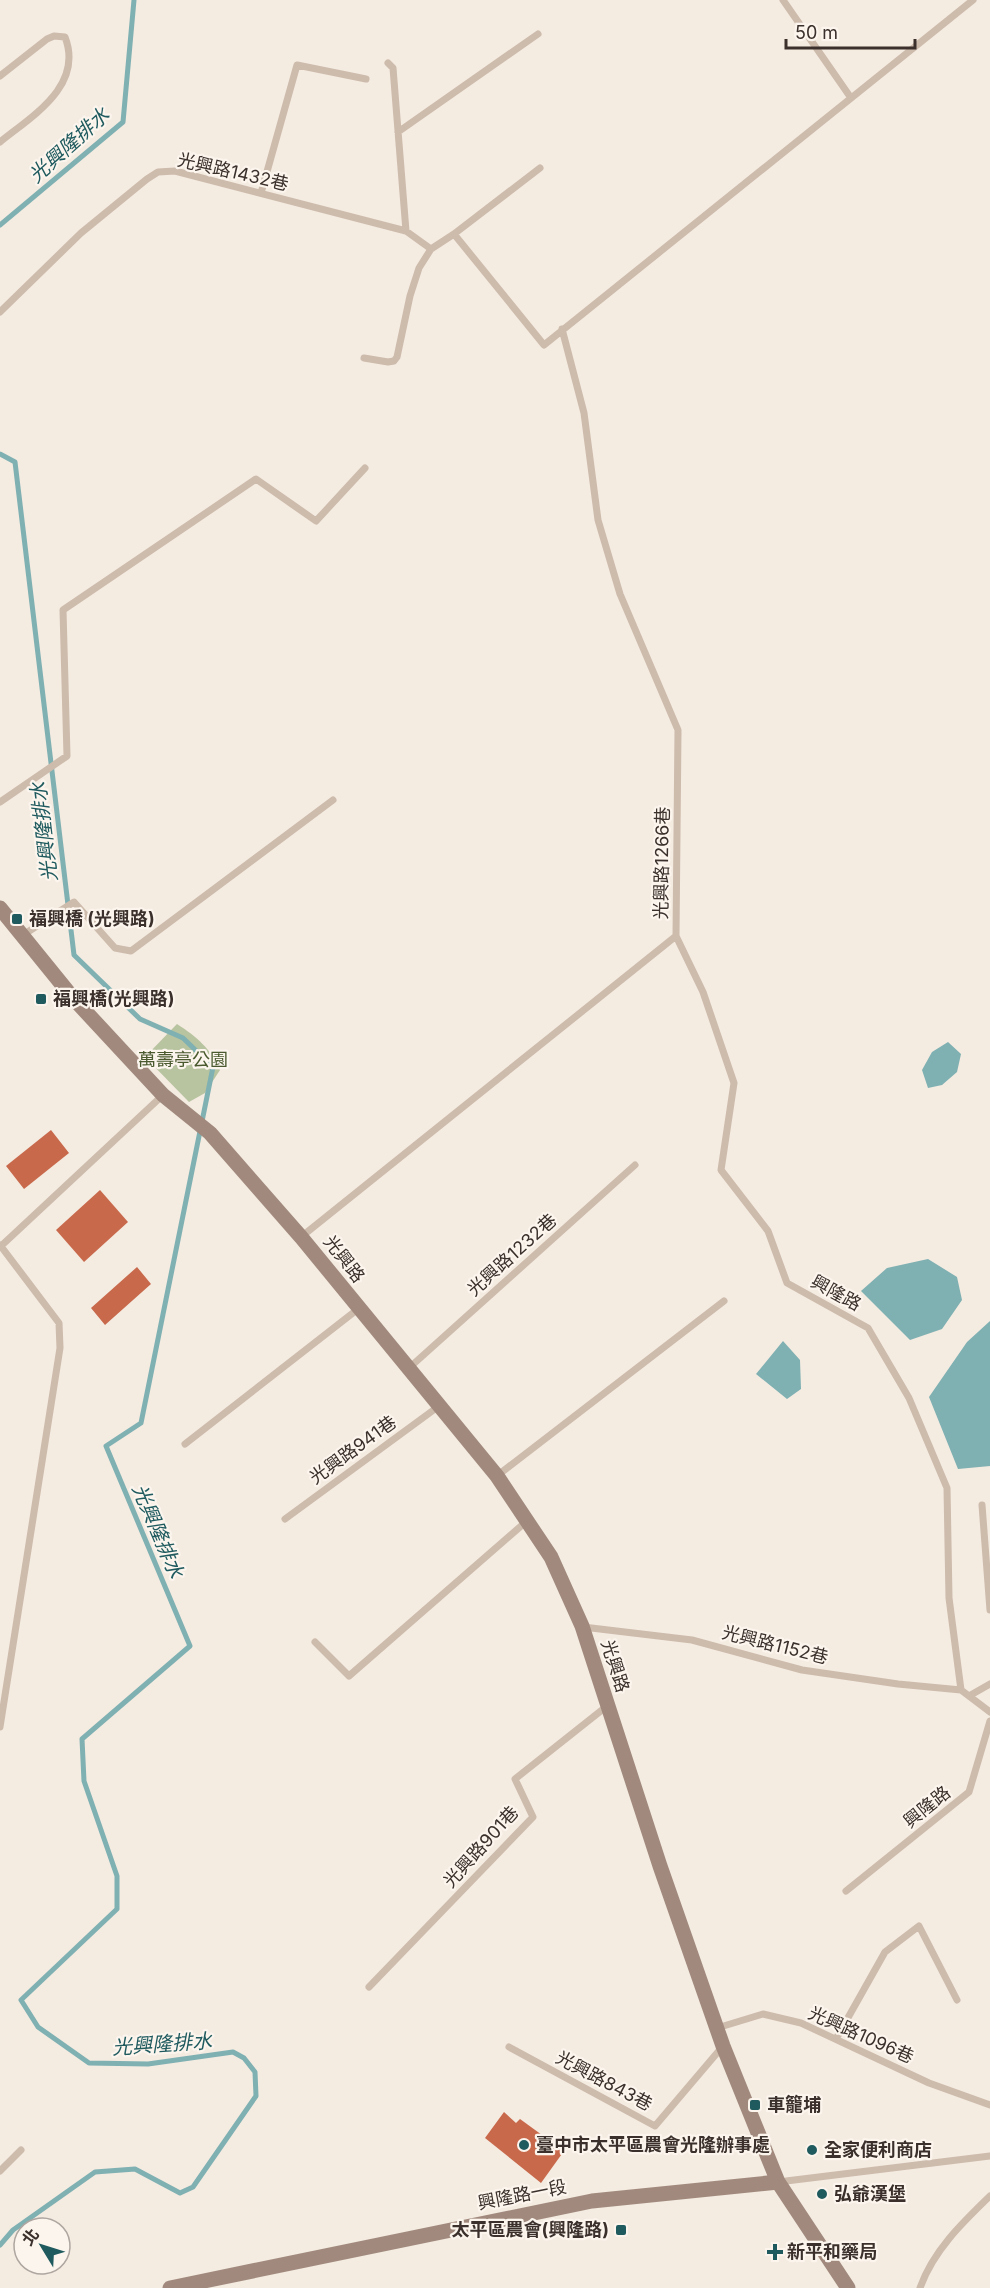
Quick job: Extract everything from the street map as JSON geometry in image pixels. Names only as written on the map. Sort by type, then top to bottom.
[{"type":"main road","points":[[0,908],[21,937],[73,998],[163,1095]]},
{"type":"main road","name":"光興路","points":[[163,1095],[210,1133],[301,1237],[497,1476],[551,1557],[582,1626],[660,1866],[723,2046],[778,2182],[848,2288]]},
{"type":"main road","name":"興隆路一段","points":[[170,2288],[592,2201],[778,2182]]},
{"type":"lane","points":[[783,0],[851,98]]},
{"type":"lane","points":[[454,234],[543,345],[973,0]]},
{"type":"lane","points":[[398,132],[538,34]]},
{"type":"lane","points":[[0,76],[47,39],[54,36],[64,37],[69,48],[65,76],[55,96],[0,142]]},
{"type":"lane","points":[[388,63],[393,68],[406,231]]},
{"type":"lane","points":[[261,193],[297,65],[366,79]]},
{"type":"lane","points":[[363,358],[394,361],[397,357],[410,296],[419,268],[431,249],[540,168]]},
{"type":"lane","name":"光興路1432巷","points":[[0,312],[81,233],[158,172],[175,171],[406,231],[431,249]]},
{"type":"lane","name":"光興路1266巷","points":[[301,1237],[676,936],[678,730],[620,594],[604,541],[598,520],[584,413],[562,329]]},
{"type":"lane","points":[[0,802],[67,756],[63,610],[256,479],[316,521],[365,468]]},
{"type":"lane","points":[[21,937],[74,902],[115,948],[131,951],[333,800]]},
{"type":"lane","name":"興隆路","points":[[676,936],[703,992],[734,1083],[721,1170],[768,1231],[788,1283],[868,1328],[909,1398],[947,1488],[949,1598],[961,1690]]},
{"type":"lane","points":[[0,1727],[60,1348],[58,1323],[0,1246],[163,1095]]},
{"type":"lane","name":"光興路1232巷","points":[[409,1368],[635,1165]]},
{"type":"lane","points":[[497,1476],[724,1301]]},
{"type":"lane","points":[[185,1444],[358,1309]]},
{"type":"lane","name":"光興路941巷","points":[[285,1519],[439,1406]]},
{"type":"lane","points":[[982,1505],[990,1610]]},
{"type":"lane","points":[[315,1642],[349,1677],[528,1520]]},
{"type":"lane","name":"光興路1152巷","points":[[582,1626],[692,1640],[802,1670],[898,1684],[961,1690]]},
{"type":"lane","points":[[969,1695],[990,1684]]},
{"type":"lane","points":[[961,1690],[990,1712]]},
{"type":"lane","name":"光興路901巷","points":[[369,1987],[533,1817],[514,1779],[607,1706]]},
{"type":"lane","name":"興隆路","points":[[846,1891],[969,1792],[990,1721]]},
{"type":"lane","points":[[836,2039],[885,1952],[919,1926],[957,2000]]},
{"type":"lane","name":"光興路1096巷","points":[[717,2028],[763,2014],[801,2023],[929,2083],[990,2105]]},
{"type":"lane","name":"光興路843巷","points":[[509,2047],[655,2126],[723,2046]]},
{"type":"lane","points":[[0,2171],[21,2150]]},
{"type":"lane","points":[[778,2182],[990,2156]]},
{"type":"lane","points":[[920,2288],[924,2275],[943,2246],[990,2196]]},
{"type":"green space","name":"萬壽亭公園","points":[[177,1024],[202,1044],[212,1055],[220,1070],[205,1093],[189,1102],[145,1057]]},
{"type":"water","points":[[948,1042],[961,1054],[957,1072],[942,1085],[928,1088],[922,1070],[932,1052]]},
{"type":"water","points":[[928,1259],[957,1277],[962,1300],[942,1329],[910,1340],[861,1291],[887,1268]]},
{"type":"water","points":[[990,1321],[990,1466],[958,1469],[929,1397],[967,1342]]},
{"type":"water","points":[[783,1341],[800,1360],[801,1389],[787,1399],[756,1374]]},
{"type":"building","points":[[51,1130],[69,1153],[24,1189],[6,1166]]},
{"type":"building","points":[[100,1190],[128,1222],[84,1262],[56,1230]]},
{"type":"building","points":[[137,1267],[151,1284],[105,1325],[91,1308]]},
{"type":"building","name":"臺中市太平區農會光隆辦事處","points":[[504,2112],[516,2123],[520,2119],[564,2151],[541,2183],[485,2138]]},
{"type":"waterway","name":"光興隆排水","points":[[0,225],[123,122],[134,0]]},
{"type":"waterway","name":"光興隆排水","points":[[0,454],[15,462],[74,955],[140,1019],[183,1038],[213,1067],[141,1423],[106,1446],[190,1646],[82,1739],[84,1781],[117,1876],[117,1909],[21,2000],[38,2027],[89,2063],[148,2064],[233,2052],[244,2058],[255,2072],[256,2096],[193,2187],[180,2193],[135,2169],[95,2172],[13,2230],[0,2245]]},
{"type":"place","name":"福興橋 (光興路)","points":[[17,919]]},
{"type":"place","name":"福興橋(光興路)","points":[[41,999]]},
{"type":"place","name":"車籠埔","points":[[755,2105]]},
{"type":"place","name":"臺中市太平區農會光隆辦事處","points":[[524,2145]]},
{"type":"place","name":"全家便利商店","points":[[812,2150]]},
{"type":"place","name":"弘爺漢堡","points":[[822,2194]]},
{"type":"place","name":"太平區農會(興隆路)","points":[[621,2230]]},
{"type":"place","name":"新平和藥局","points":[[775,2252]]}]
